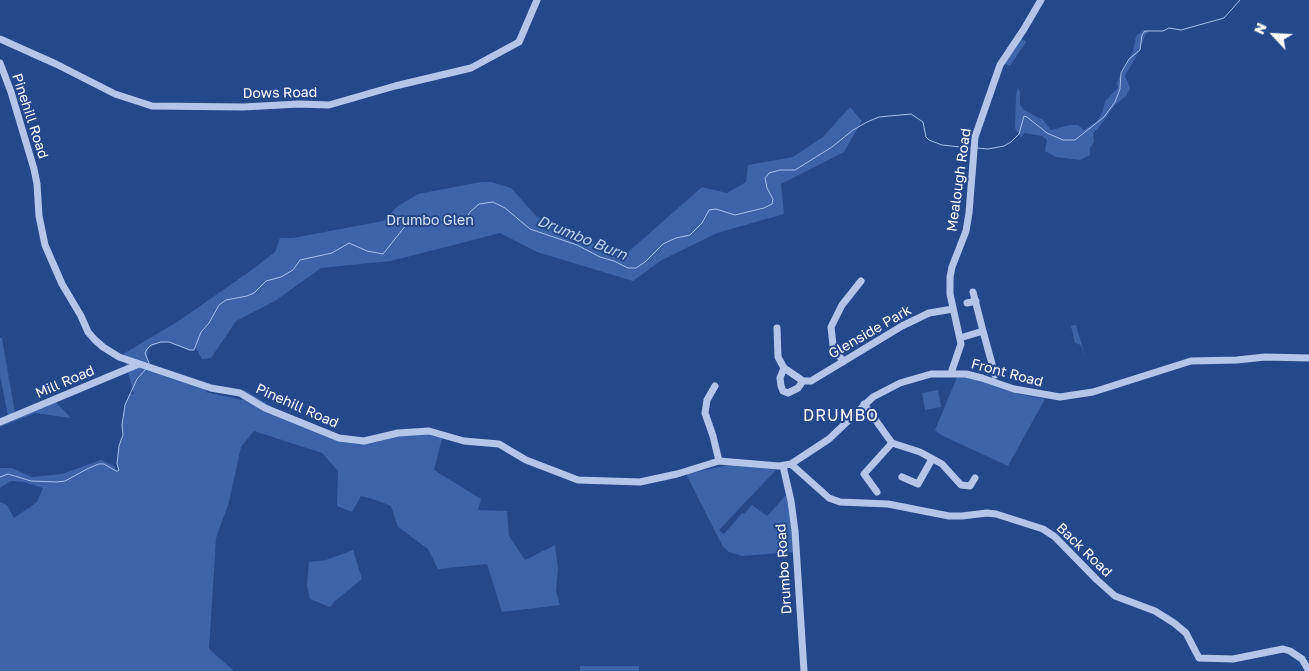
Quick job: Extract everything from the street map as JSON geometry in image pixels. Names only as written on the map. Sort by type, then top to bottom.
[{"type":"street","name":"Dows Road","points":[[0,39],[56,64],[115,94],[152,106],[243,107],[299,104],[329,105],[395,86],[471,68],[520,42],[537,0]]},
{"type":"street","name":"Mealough Road","points":[[951,373],[960,351],[960,338],[950,294],[950,277],[966,231],[975,137],[1000,65],[1041,0]]},
{"type":"street","name":"Pinehill Road","points":[[0,63],[11,92],[34,169],[41,229],[50,260],[88,332],[111,353],[211,388],[240,394],[265,408],[339,438],[364,441],[398,433],[430,431],[464,440],[493,442],[506,447],[539,466],[587,481],[650,481],[719,461],[784,466]]},
{"type":"street","points":[[843,362],[833,346],[831,327],[842,305],[861,281]]},
{"type":"street","points":[[847,285],[854,290]]},
{"type":"street","points":[[973,292],[994,371],[984,370]]},
{"type":"street","points":[[967,303],[976,301]]},
{"type":"street","name":"Glenside Park","points":[[777,328],[778,357],[784,368],[780,378],[783,391],[788,393],[798,388],[803,381],[811,381],[902,326],[929,313],[953,309]]},
{"type":"street","points":[[960,338],[984,331]]},
{"type":"street","name":"Front Road","points":[[784,466],[791,464],[829,439],[864,404],[884,390],[931,374],[966,374],[1022,391],[1060,397],[1093,392],[1191,361],[1265,357],[1309,358]]},
{"type":"street","name":"Mill Road","points":[[0,422],[144,366]]},
{"type":"street","points":[[784,368],[803,381]]},
{"type":"street","points":[[715,386],[707,400],[705,413],[719,461]]},
{"type":"street","points":[[864,404],[892,443],[932,458],[942,464],[961,485],[970,486],[974,478]]},
{"type":"street","points":[[877,492],[864,474],[865,470],[892,443]]},
{"type":"street","points":[[902,477],[918,484],[932,458]]},
{"type":"street","name":"Back Road","points":[[791,464],[830,498],[840,502],[888,504],[949,516],[996,514],[1043,528],[1055,537],[1115,596],[1155,611],[1174,623],[1186,633],[1199,658],[1233,658],[1283,649],[1302,659],[1309,671]]},
{"type":"street","name":"Drumbo Road","points":[[784,466],[795,531],[804,671]]},
{"type":"green space","points":[[1143,30],[1149,31],[1125,76],[1130,88],[1126,96],[1115,105],[1093,133],[1094,142],[1090,148],[1090,155],[1080,160],[1056,157],[1045,151],[1047,140],[1042,136],[1024,133],[1021,138],[1015,128],[1018,88],[1020,92],[1020,105],[1024,110],[1043,120],[1051,130],[1078,125],[1084,130],[1097,121],[1103,111],[1105,101],[1118,88],[1117,83],[1133,51],[1136,36]]},
{"type":"green space","points":[[1021,38],[1026,42],[1010,66],[1004,63]]},
{"type":"green space","name":"Drumbo Glen","points":[[850,107],[862,121],[844,152],[781,184],[784,214],[717,233],[662,260],[633,281],[537,252],[500,233],[391,261],[321,268],[275,301],[236,321],[211,358],[202,359],[196,348],[190,351],[169,342],[152,346],[148,350],[147,358],[151,365],[206,385],[206,392],[242,400],[243,389],[274,408],[354,443],[376,442],[398,435],[423,434],[442,438],[434,470],[481,499],[478,510],[507,511],[509,536],[525,560],[555,545],[558,569],[556,591],[560,605],[502,612],[487,564],[438,569],[428,549],[398,527],[391,506],[361,496],[352,512],[337,506],[338,471],[322,453],[254,431],[241,447],[229,502],[216,538],[209,649],[234,671],[0,671],[0,502],[7,505],[14,518],[37,502],[43,488],[24,482],[11,481],[0,488],[0,468],[12,468],[32,477],[62,474],[101,460],[114,466],[116,471],[118,471],[117,464],[119,446],[123,435],[122,425],[125,405],[129,394],[134,394],[123,354],[177,322],[249,272],[275,252],[280,238],[293,238],[383,221],[398,206],[418,194],[481,182],[491,182],[511,188],[537,217],[575,238],[627,253],[702,187],[727,193],[746,182],[748,165],[793,157],[823,137]]},
{"type":"green space","points":[[1076,325],[1086,360],[1081,345],[1075,343],[1071,326]]},
{"type":"green space","points":[[0,338],[2,338],[15,413],[52,398],[71,418],[35,413],[0,427],[0,419],[8,416],[0,375]]},
{"type":"green space","points":[[958,375],[978,379],[1018,394],[1045,399],[1008,466],[941,435],[935,430]]},
{"type":"green space","points":[[938,390],[941,407],[925,410],[922,393]]},
{"type":"green space","points":[[729,465],[776,470],[719,530],[724,534],[742,513],[744,514],[752,505],[767,516],[788,493],[794,552],[742,556],[729,552],[723,547],[686,474]]},
{"type":"green space","points":[[353,550],[362,579],[330,607],[310,599],[307,585],[309,562],[326,560]]},
{"type":"green space","points":[[580,666],[639,666],[639,671],[580,671]]},
{"type":"waterway","name":"Drumbo Burn","points":[[977,148],[988,149],[1004,146],[1011,142],[1019,134],[1024,116],[1047,133],[1063,140],[1075,140],[1104,117],[1115,102],[1120,89],[1121,73],[1129,59],[1140,50],[1142,35],[1145,31],[1163,31],[1169,28],[1181,30],[1224,18],[1240,0]]},
{"type":"waterway","name":"Drumbo Burn","points":[[149,363],[145,353],[147,349],[151,345],[161,342],[169,342],[194,350],[201,332],[209,323],[219,305],[226,300],[254,293],[266,281],[281,277],[293,270],[300,260],[332,253],[349,243],[367,251],[383,254],[410,220],[465,220],[470,212],[479,204],[493,202],[505,208],[530,229],[577,245],[628,268],[636,268],[663,244],[676,238],[690,235],[702,223],[709,210],[716,209],[735,215],[764,208],[772,204],[773,199],[767,188],[765,178],[769,173],[780,170],[795,170],[832,147],[853,130],[879,117],[911,114],[923,122],[926,137],[929,140],[942,145],[970,148]]},
{"type":"waterway","name":"Drumbo Burn","points":[[0,477],[8,474],[31,481],[65,481],[99,464],[104,464],[118,471],[117,464],[119,446],[123,435],[122,425],[125,405],[137,379],[146,369]]},
{"type":"district","name":"DRUMBO","points":[[841,416]]}]
